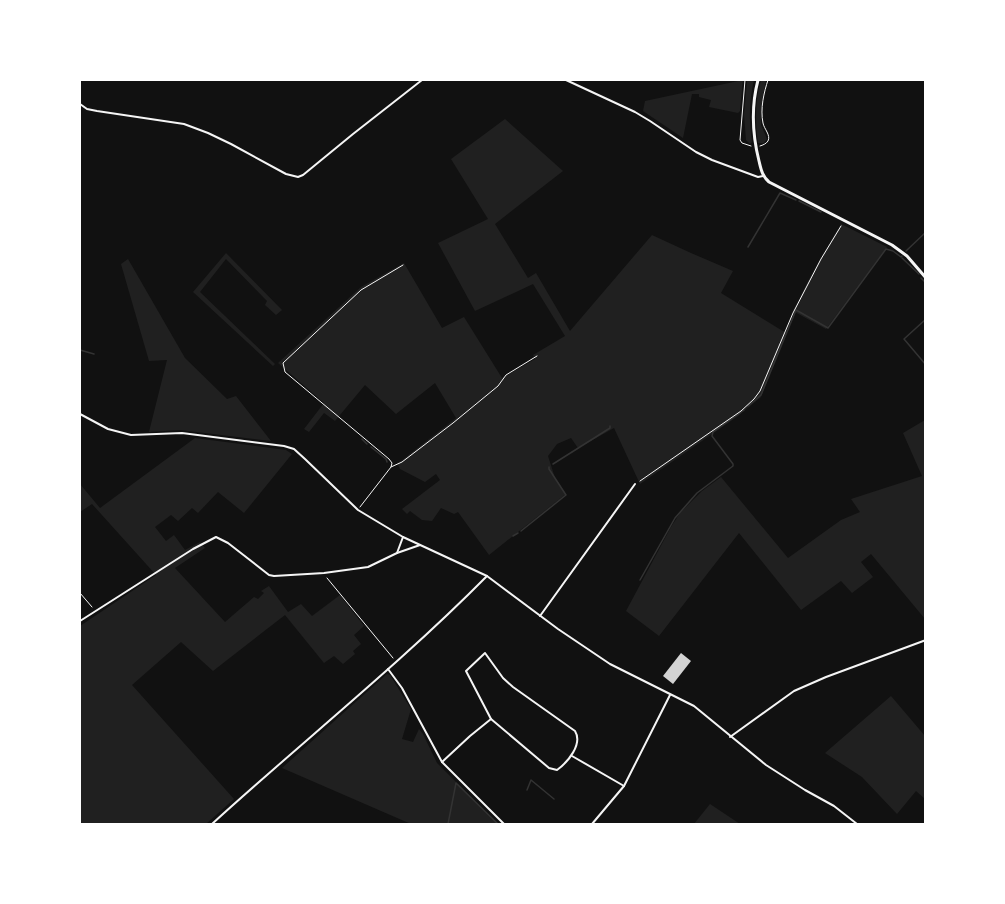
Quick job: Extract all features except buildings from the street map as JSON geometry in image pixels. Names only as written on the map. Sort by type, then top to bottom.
[{"type":"street","points":[[80,104],[87,109],[189,126],[231,144],[286,174],[298,177],[422,80]]},
{"type":"street","points":[[566,80],[635,112],[712,160],[758,177],[763,176]]},
{"type":"street","points":[[758,80],[752,123],[763,176],[769,182],[901,251],[926,278]]},
{"type":"street","points":[[80,414],[108,429],[131,435],[182,433],[294,449],[358,510],[403,537],[487,576],[580,645],[610,664],[694,706],[766,765],[834,806],[857,825]]},
{"type":"street","points":[[540,616],[635,484]]},
{"type":"street","points":[[80,621],[193,549],[216,537],[228,543],[269,575],[294,576],[368,567],[397,553],[421,545]]},
{"type":"street","points":[[397,553],[403,537]]},
{"type":"street","points":[[212,825],[396,662],[487,576]]},
{"type":"street","points":[[730,737],[794,691],[826,676],[926,640]]},
{"type":"street","points":[[485,653],[503,678],[513,687],[575,731],[578,735],[577,742],[564,765],[553,770],[491,719],[466,672],[485,653]]},
{"type":"street","points":[[388,669],[402,687],[442,762],[504,825]]},
{"type":"street","points":[[592,825],[624,786],[670,694]]},
{"type":"street","points":[[442,762],[491,719]]},
{"type":"street","points":[[571,755],[624,786]]},
{"type":"path","points":[[635,484],[741,411],[754,399],[764,383],[802,295],[844,222]]},
{"type":"path","points":[[391,467],[392,463],[389,459],[285,372],[283,363],[361,290],[403,265]]},
{"type":"path","points":[[358,510],[391,467],[402,462],[453,423],[498,386],[507,375],[537,356]]},
{"type":"path","points":[[324,573],[396,662]]},
{"type":"path","points":[[80,593],[96,611]]},
{"type":"shaded area","points":[[743,80],[738,113],[709,107],[711,100],[699,97],[699,94],[692,94],[683,138],[643,111],[645,101]]},
{"type":"shaded area","points":[[747,80],[754,80],[750,103],[752,142],[750,144],[746,140],[744,115]]},
{"type":"shaded area","points":[[761,80],[766,80],[761,125],[767,139],[764,143],[758,143],[756,111]]},
{"type":"shaded area","points":[[505,119],[563,171],[495,224],[528,278],[536,273],[570,331],[652,235],[733,271],[721,293],[786,333],[761,397],[738,416],[640,484],[614,428],[578,448],[571,438],[557,444],[548,456],[555,478],[566,494],[489,555],[458,512],[454,514],[441,508],[432,521],[422,520],[410,511],[407,514],[402,509],[440,480],[436,474],[425,482],[400,469],[397,463],[456,418],[435,383],[396,414],[365,385],[335,421],[324,413],[309,432],[304,429],[324,403],[278,363],[361,287],[404,263],[442,328],[464,317],[502,378],[535,359],[533,355],[565,336],[533,284],[475,311],[438,243],[488,219],[451,159]]},
{"type":"shaded area","points":[[841,224],[887,247],[826,329],[793,311]]},
{"type":"shaded area","points":[[226,253],[282,310],[276,315],[265,305],[267,301],[226,259],[200,292],[275,364],[273,366],[193,292]]},
{"type":"shaded area","points":[[128,259],[185,358],[227,399],[236,396],[271,441],[180,430],[149,432],[167,360],[149,361],[121,264]]},
{"type":"shaded area","points":[[925,420],[925,619],[871,554],[861,562],[873,577],[852,593],[841,581],[801,610],[739,533],[659,636],[626,611],[680,513],[702,491],[721,477],[788,558],[841,520],[860,512],[851,499],[922,476],[903,433]]},
{"type":"shaded area","points":[[195,438],[286,450],[292,454],[244,513],[218,492],[198,513],[192,508],[178,521],[171,515],[155,527],[166,541],[174,535],[185,550],[200,542],[205,548],[175,568],[225,622],[254,597],[258,599],[264,593],[261,591],[269,586],[288,612],[301,604],[312,616],[340,595],[364,626],[354,635],[361,644],[353,651],[355,654],[343,664],[334,656],[324,663],[285,615],[213,671],[181,642],[132,685],[234,799],[206,824],[80,824],[80,626],[156,575],[92,504],[80,512],[80,484],[100,508]]},
{"type":"shaded area","points":[[387,674],[390,675],[411,709],[402,739],[413,742],[419,729],[437,763],[498,824],[411,824],[282,768]]},
{"type":"shaded area","points":[[891,696],[925,736],[925,799],[916,791],[897,814],[862,777],[825,753]]},
{"type":"shaded area","points":[[710,804],[740,824],[694,824]]},
{"type":"waterway","points":[[748,247],[780,193],[796,200]]},
{"type":"waterway","points":[[799,201],[821,212]]},
{"type":"waterway","points":[[906,251],[926,232]]},
{"type":"waterway","points":[[748,406],[761,395],[796,310],[828,328],[886,249],[902,256]]},
{"type":"waterway","points":[[902,258],[919,274]]},
{"type":"waterway","points":[[921,278],[926,283]]},
{"type":"waterway","points":[[926,319],[904,339],[926,365]]},
{"type":"waterway","points":[[80,350],[94,354]]},
{"type":"waterway","points":[[640,580],[675,518],[697,493],[733,466],[712,436],[713,432],[744,410]]},
{"type":"waterway","points":[[553,464],[610,426]]},
{"type":"waterway","points":[[362,439],[367,444]]},
{"type":"waterway","points":[[371,447],[387,462]]},
{"type":"waterway","points":[[521,531],[566,495],[549,467]]},
{"type":"waterway","points":[[513,536],[518,533]]},
{"type":"waterway","points":[[527,790],[531,780],[554,799]]},
{"type":"waterway","points":[[448,824],[456,783],[498,824]]}]
